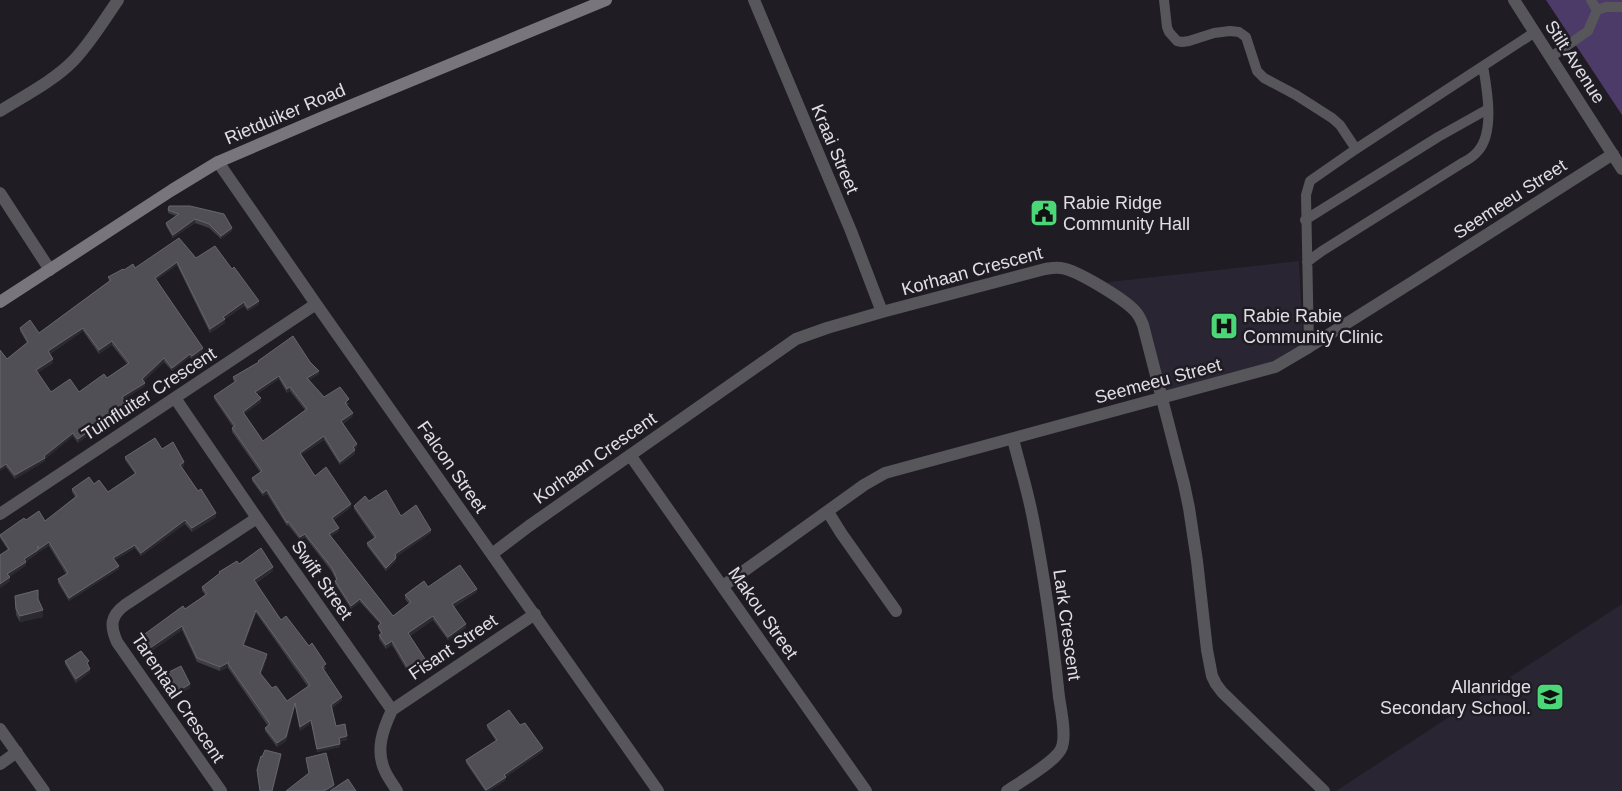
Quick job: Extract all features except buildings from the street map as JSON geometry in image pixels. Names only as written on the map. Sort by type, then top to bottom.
[{"type":"street","points":[[0,111],[59,73],[71,63],[118,0]]},
{"type":"street","name":"Rietduiker Road","points":[[0,302],[218,162],[606,0]]},
{"type":"street","name":"Kraai Street","points":[[754,0],[851,231],[882,312]]},
{"type":"street","name":"Stilt Avenue","points":[[1514,0],[1622,169]]},
{"type":"street","name":"Seemeeu Street","points":[[723,586],[864,485],[885,473],[1275,367],[1310,347],[1612,154]]},
{"type":"street","name":"Falcon Street","points":[[218,162],[658,791]]},
{"type":"street","points":[[0,193],[50,270]]},
{"type":"street","name":"Korhaan Crescent","points":[[492,554],[796,339],[882,312],[1045,269],[1060,267],[1071,270],[1125,302],[1139,317],[1162,398],[1189,508],[1212,676],[1222,692],[1324,791]]},
{"type":"street","name":"Tuinfluiter Crescent","points":[[0,514],[316,304]]},
{"type":"street","name":"Swift Street","points":[[175,398],[256,518],[392,710]]},
{"type":"street","name":"Lark Crescent","points":[[1007,791],[1055,756],[1062,748],[1063,737],[1053,645],[1038,541],[1013,439]]},
{"type":"street","name":"Makou Street","points":[[630,455],[866,791]]},
{"type":"street","points":[[828,512],[896,611]]},
{"type":"street","name":"Tarentaal Crescent","points":[[221,791],[118,642],[112,630],[113,616],[125,605],[256,518]]},
{"type":"street","name":"Fisant Street","points":[[392,710],[535,614]]},
{"type":"street","points":[[392,710],[382,737],[381,753],[385,771],[397,791]]},
{"type":"street","points":[[0,729],[44,791]]},
{"type":"street","points":[[0,764],[16,752]]},
{"type":"lane","points":[[1164,0],[1167,27],[1177,41],[1182,42],[1214,33],[1239,32],[1246,37],[1257,71],[1264,78],[1296,95],[1336,121],[1356,149]]},
{"type":"lane","points":[[1591,0],[1597,10]]},
{"type":"lane","points":[[1551,58],[1588,31],[1597,10],[1606,7],[1622,7]]},
{"type":"lane","points":[[1310,347],[1306,195],[1310,181],[1535,32]]},
{"type":"lane","points":[[1308,262],[1322,251],[1478,151],[1485,138],[1488,109],[1483,66]]},
{"type":"lane","points":[[1306,220],[1438,137],[1488,109]]},
{"type":"shaded area","points":[[1546,0],[1622,0],[1622,115]]},
{"type":"shaded area","name":"Rabie Rabie Community Clinic","points":[[1299,261],[1303,343],[1270,363],[1164,392],[1142,309],[1100,283]]},
{"type":"shaded area","name":"Allanridge Secondary School.","points":[[1622,604],[1622,791],[1336,791]]},
{"type":"place","name":"Rabie Ridge Community Hall","points":[[1044,213]]},
{"type":"place","name":"Rabie Rabie Community Clinic","points":[[1224,326]]},
{"type":"place","name":"Allanridge Secondary School.","points":[[1550,697]]}]
